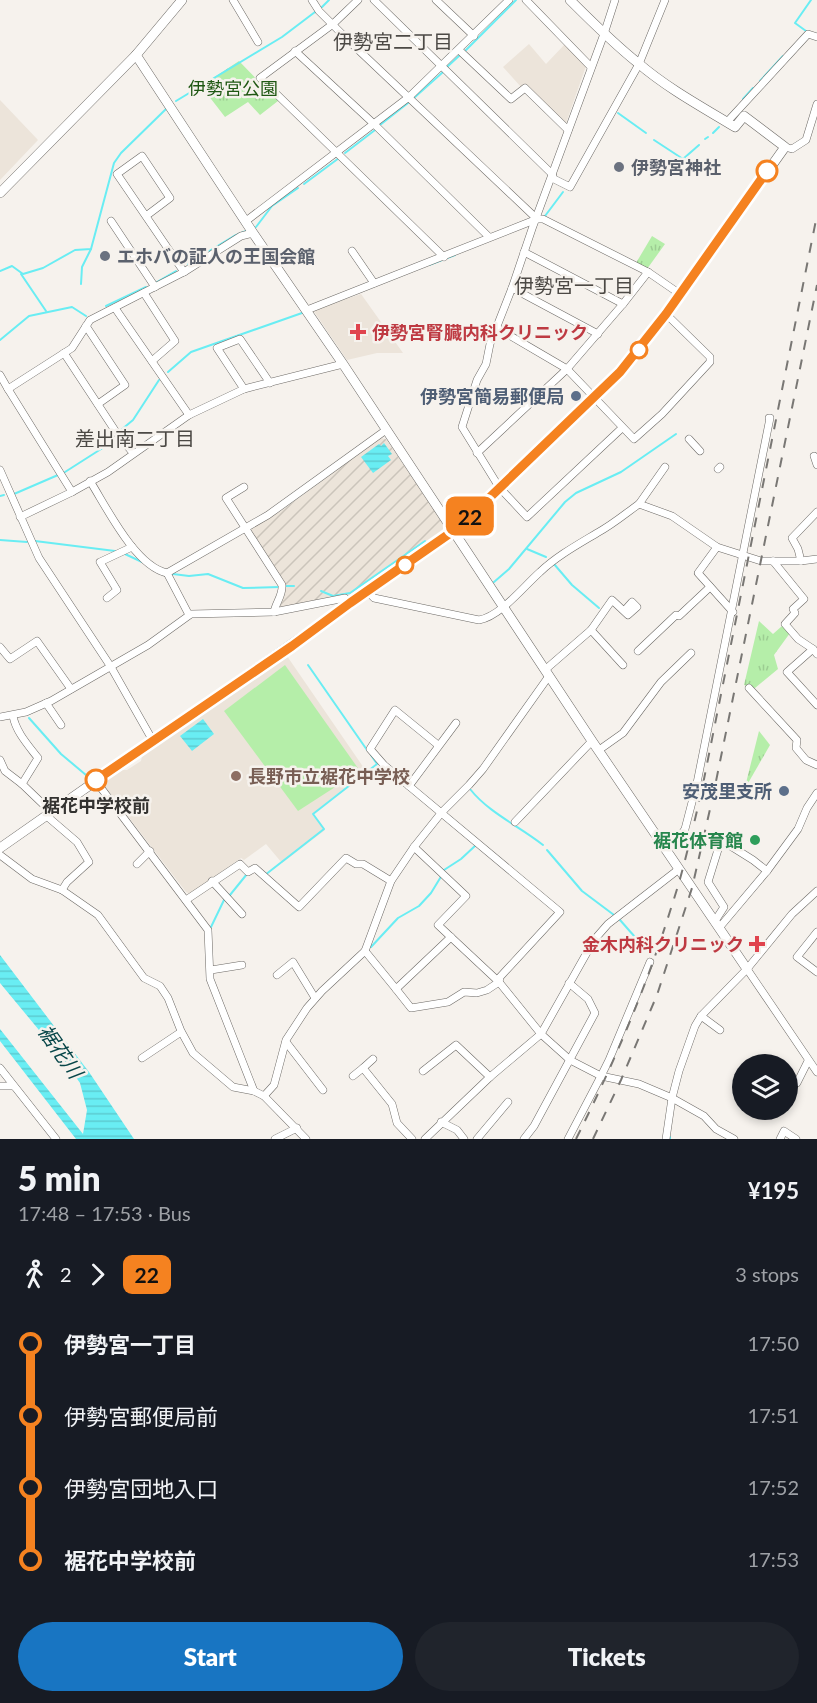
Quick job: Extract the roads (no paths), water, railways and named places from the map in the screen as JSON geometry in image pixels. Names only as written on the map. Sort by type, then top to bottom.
[{"type":"street","points":[[0,193],[136,55],[182,0]]},
{"type":"street","points":[[233,0],[258,42]]},
{"type":"street","points":[[312,0],[319,11],[350,42],[537,219]]},
{"type":"street","points":[[358,0],[333,24],[260,78],[444,257]]},
{"type":"street","points":[[374,0],[552,174],[554,179],[570,187],[639,64],[665,0]]},
{"type":"street","points":[[436,0],[474,36]]},
{"type":"street","points":[[498,0],[504,6]]},
{"type":"street","points":[[246,221],[409,97],[509,0]]},
{"type":"street","points":[[526,0],[591,67]]},
{"type":"street","points":[[570,0],[604,34],[639,64],[735,127],[744,116],[785,147],[792,149],[806,140],[817,104]]},
{"type":"street","points":[[615,0],[462,427],[499,487],[527,517],[622,428]]},
{"type":"street","points":[[727,122],[808,34],[817,37]]},
{"type":"street","points":[[459,50],[511,99],[525,88],[568,130]]},
{"type":"street","points":[[295,51],[374,124],[489,237]]},
{"type":"street","points":[[136,55],[253,233],[344,364],[592,741],[817,1072]]},
{"type":"street","points":[[0,848],[454,531],[620,372],[666,314],[785,147]]},
{"type":"street","points":[[146,216],[170,198],[142,156],[117,174],[184,272]]},
{"type":"street","points":[[307,310],[537,219],[543,219],[648,272],[680,294]]},
{"type":"street","points":[[111,221],[155,287]]},
{"type":"street","points":[[8,390],[64,354],[78,342],[86,326],[100,314],[184,272],[241,236],[253,233]]},
{"type":"street","points":[[352,251],[374,283]]},
{"type":"street","points":[[524,252],[623,304]]},
{"type":"street","points":[[477,453],[567,369],[648,272]]},
{"type":"street","points":[[512,288],[598,334]]},
{"type":"street","points":[[144,293],[175,341],[152,361]]},
{"type":"street","points":[[115,308],[189,415]]},
{"type":"street","points":[[497,328],[567,369],[634,439],[662,414],[710,362],[710,357],[666,314]]},
{"type":"street","points":[[86,326],[125,385],[98,404]]},
{"type":"street","points":[[244,389],[217,348],[240,339],[270,383]]},
{"type":"street","points":[[64,354],[133,453]]},
{"type":"street","points":[[20,517],[108,472],[189,415],[244,389],[344,364]]},
{"type":"street","points":[[0,375],[72,492]]},
{"type":"street","points":[[665,846],[681,835],[685,829],[697,783],[769,418]]},
{"type":"street","points":[[90,481],[132,547],[158,571],[167,573],[188,559],[245,529],[386,430]]},
{"type":"street","points":[[689,440],[700,451]]},
{"type":"street","points":[[814,456],[817,465]]},
{"type":"street","points":[[367,591],[374,597],[479,620],[490,617],[563,553],[597,534],[639,504],[665,467]]},
{"type":"street","points":[[0,470],[39,558],[111,667],[153,741]]},
{"type":"street","points":[[244,487],[226,498],[282,585],[274,612]]},
{"type":"street","points":[[639,504],[672,516],[717,547],[761,561],[817,559]]},
{"type":"street","points":[[801,561],[792,538],[817,512]]},
{"type":"street","points":[[107,598],[117,590],[100,562],[132,547]]},
{"type":"street","points":[[717,547],[698,573],[732,612]]},
{"type":"street","points":[[773,561],[804,599],[794,609],[795,613],[785,624],[798,639],[815,652],[787,672],[817,705]]},
{"type":"street","points":[[167,573],[189,615]]},
{"type":"street","points":[[638,651],[710,587]]},
{"type":"street","points":[[0,717],[13,716],[45,704],[148,645],[189,615],[274,612],[345,598],[350,603]]},
{"type":"street","points":[[264,1096],[274,1085],[286,1042],[315,998],[365,951],[391,881],[414,847],[442,812],[483,769],[548,673],[591,630],[612,600],[624,611]]},
{"type":"street","points":[[591,630],[623,665]]},
{"type":"street","points":[[0,647],[10,658],[37,641],[71,688]]},
{"type":"street","points":[[599,750],[623,733],[661,682],[692,653]]},
{"type":"street","points":[[749,688],[797,740],[796,748],[806,760],[817,765]]},
{"type":"street","points":[[45,704],[61,725]]},
{"type":"street","points":[[365,951],[411,1008],[448,1002],[464,992],[477,993],[499,982],[500,977],[560,912],[384,765],[370,749],[395,710],[438,745]]},
{"type":"street","points":[[13,716],[25,741],[38,758],[22,784]]},
{"type":"street","points":[[409,786],[456,723]]},
{"type":"street","points":[[515,822],[592,741]]},
{"type":"street","points":[[0,760],[4,771],[22,784],[46,807],[49,818],[77,842],[89,862],[67,882],[62,890]]},
{"type":"street","points":[[96,780],[208,930],[210,979],[254,1090]]},
{"type":"street","points":[[717,924],[767,871],[798,829],[807,808],[817,793]]},
{"type":"street","points":[[717,924],[724,907],[708,882],[721,840],[767,871]]},
{"type":"street","points":[[414,847],[466,896],[438,925],[499,982],[541,1034],[570,1060],[601,1076],[639,1084],[672,1098],[704,1116],[716,1129],[734,1139]]},
{"type":"street","points":[[137,864],[150,851]]},
{"type":"street","points":[[0,855],[32,879],[62,890],[98,915],[144,978],[160,986],[168,998],[181,1032],[193,1053],[233,1087],[254,1090],[264,1096],[306,1139]]},
{"type":"street","points":[[186,900],[240,864],[248,872],[255,868],[299,907],[346,858],[356,864],[363,864],[391,881]]},
{"type":"street","points":[[425,1139],[490,1077],[541,1034],[594,940],[608,924],[679,869]]},
{"type":"street","points":[[212,881],[242,914]]},
{"type":"street","points":[[666,1139],[672,1098],[694,1026],[747,969],[792,914],[817,891]]},
{"type":"street","points":[[817,932],[796,957],[814,970],[817,960]]},
{"type":"street","points":[[396,989],[450,937]]},
{"type":"street","points":[[277,975],[293,962],[315,998]]},
{"type":"street","points":[[568,1139],[609,1060],[650,962]]},
{"type":"street","points":[[211,970],[242,965]]},
{"type":"street","points":[[524,1139],[534,1126],[595,1013],[588,999],[569,983]]},
{"type":"street","points":[[701,1016],[720,1030]]},
{"type":"street","points":[[145,1054],[181,1032]]},
{"type":"street","points":[[286,1042],[323,1090]]},
{"type":"street","points":[[423,1071],[456,1045],[490,1077]]},
{"type":"street","points":[[353,1076],[373,1059]]},
{"type":"street","points":[[798,1081],[808,1061]]},
{"type":"street","points":[[0,1068],[56,1139]]},
{"type":"street","points":[[363,1068],[392,1104],[397,1122],[412,1139]]},
{"type":"street","points":[[0,1086],[13,1086]]},
{"type":"street","points":[[477,1139],[508,1102]]},
{"type":"street","points":[[441,1122],[457,1130],[464,1139]]},
{"type":"street","points":[[275,1139],[297,1128]]},
{"type":"street","points":[[780,1139],[784,1131],[796,1139]]},
{"type":"water","points":[[384,443],[392,454],[388,456],[391,460],[373,473],[361,457]]},
{"type":"water","points":[[203,719],[214,734],[192,751],[180,736]]},
{"type":"water","name":"裾花川","points":[[0,955],[89,1072],[134,1139],[76,1139],[0,1041],[0,1029],[83,1134],[87,1110],[80,1083],[0,983]]},
{"type":"waterway","points":[[322,7],[329,0]]},
{"type":"waterway","points":[[466,50],[516,0]]},
{"type":"waterway","points":[[806,31],[795,23],[811,0]]},
{"type":"waterway","points":[[176,101],[282,37],[315,12]]},
{"type":"waterway","points":[[447,67],[460,55]]},
{"type":"waterway","points":[[760,81],[783,56]]},
{"type":"waterway","points":[[415,97],[443,72]]},
{"type":"waterway","points":[[743,99],[753,88]]},
{"type":"waterway","points":[[380,125],[408,103]]},
{"type":"waterway","points":[[0,271],[12,266],[23,274],[43,268],[75,250],[91,249],[114,163],[121,153],[166,109]]},
{"type":"waterway","points":[[618,113],[646,133]]},
{"type":"waterway","points":[[713,133],[719,127]]},
{"type":"waterway","points":[[345,153],[375,130]]},
{"type":"waterway","points":[[654,140],[683,159],[699,145]]},
{"type":"waterway","points":[[304,184],[339,158]]},
{"type":"waterway","points":[[256,227],[272,206],[298,188]]},
{"type":"waterway","points":[[545,216],[563,192]]},
{"type":"waterway","points":[[188,264],[246,231]]},
{"type":"waterway","points":[[81,284],[82,267],[91,249]]},
{"type":"waterway","points":[[429,265],[455,255]]},
{"type":"waterway","points":[[157,282],[176,271]]},
{"type":"waterway","points":[[21,274],[46,311]]},
{"type":"waterway","points":[[106,306],[146,287]]},
{"type":"waterway","points":[[0,340],[29,316],[72,307],[86,316]]},
{"type":"waterway","points":[[168,372],[191,352],[302,313]]},
{"type":"waterway","points":[[121,430],[133,420],[159,380]]},
{"type":"waterway","points":[[494,582],[509,569],[565,502],[576,493],[621,472],[676,434]]},
{"type":"waterway","points":[[65,472],[112,442]]},
{"type":"waterway","points":[[14,494],[58,475]]},
{"type":"waterway","points":[[0,496],[4,495]]},
{"type":"waterway","points":[[0,540],[27,542]]},
{"type":"waterway","points":[[35,541],[115,551]]},
{"type":"waterway","points":[[321,591],[333,596],[350,593],[425,541]]},
{"type":"waterway","points":[[527,549],[546,557]]},
{"type":"waterway","points":[[125,554],[142,562]]},
{"type":"waterway","points":[[554,564],[572,585],[599,608]]},
{"type":"waterway","points":[[173,574],[189,576],[208,574],[243,588],[280,587]]},
{"type":"waterway","points":[[285,586],[294,586]]},
{"type":"waterway","points":[[308,665],[367,750]]},
{"type":"waterway","points":[[29,718],[61,754],[86,775]]},
{"type":"waterway","points":[[265,875],[324,829],[313,814],[377,764],[371,755]]},
{"type":"waterway","points":[[470,789],[495,812],[543,845]]},
{"type":"waterway","points":[[444,870],[476,845]]},
{"type":"waterway","points":[[547,850],[582,891],[614,915]]},
{"type":"waterway","points":[[230,895],[247,874]]},
{"type":"waterway","points":[[371,947],[398,918],[419,906],[431,893],[442,875]]},
{"type":"waterway","points":[[211,927],[224,900]]},
{"type":"waterway","points":[[620,920],[642,945]]},
{"type":"railway","points":[[576,1139],[604,1082],[641,995],[684,864],[701,794],[817,215]]},
{"type":"railway","points":[[593,1139],[657,995],[692,888],[713,796],[817,285]]},
{"type":"place","name":"伊勢宮神社","points":[[619,167]]},
{"type":"place","name":"エホバの証人の王国会館","points":[[105,256]]},
{"type":"place","name":"伊勢宮腎臓内科クリニック","points":[[358,332]]},
{"type":"place","name":"伊勢宮簡易郵便局","points":[[576,396]]},
{"type":"place","name":"長野市立裾花中学校","points":[[236,776]]},
{"type":"place","name":"裾花中学校前","points":[[96,780]]},
{"type":"place","name":"安茂里支所","points":[[784,791]]},
{"type":"place","name":"裾花体育館","points":[[755,840]]},
{"type":"place","name":"金木内科クリニック","points":[[757,944]]},
{"type":"district","name":"伊勢宮二丁目","points":[[393,41]]},
{"type":"district","name":"伊勢宮一丁目","points":[[574,285]]},
{"type":"district","name":"差出南二丁目","points":[[135,438]]},
{"type":"park label","name":"伊勢宮公園","points":[[233,88]]}]
